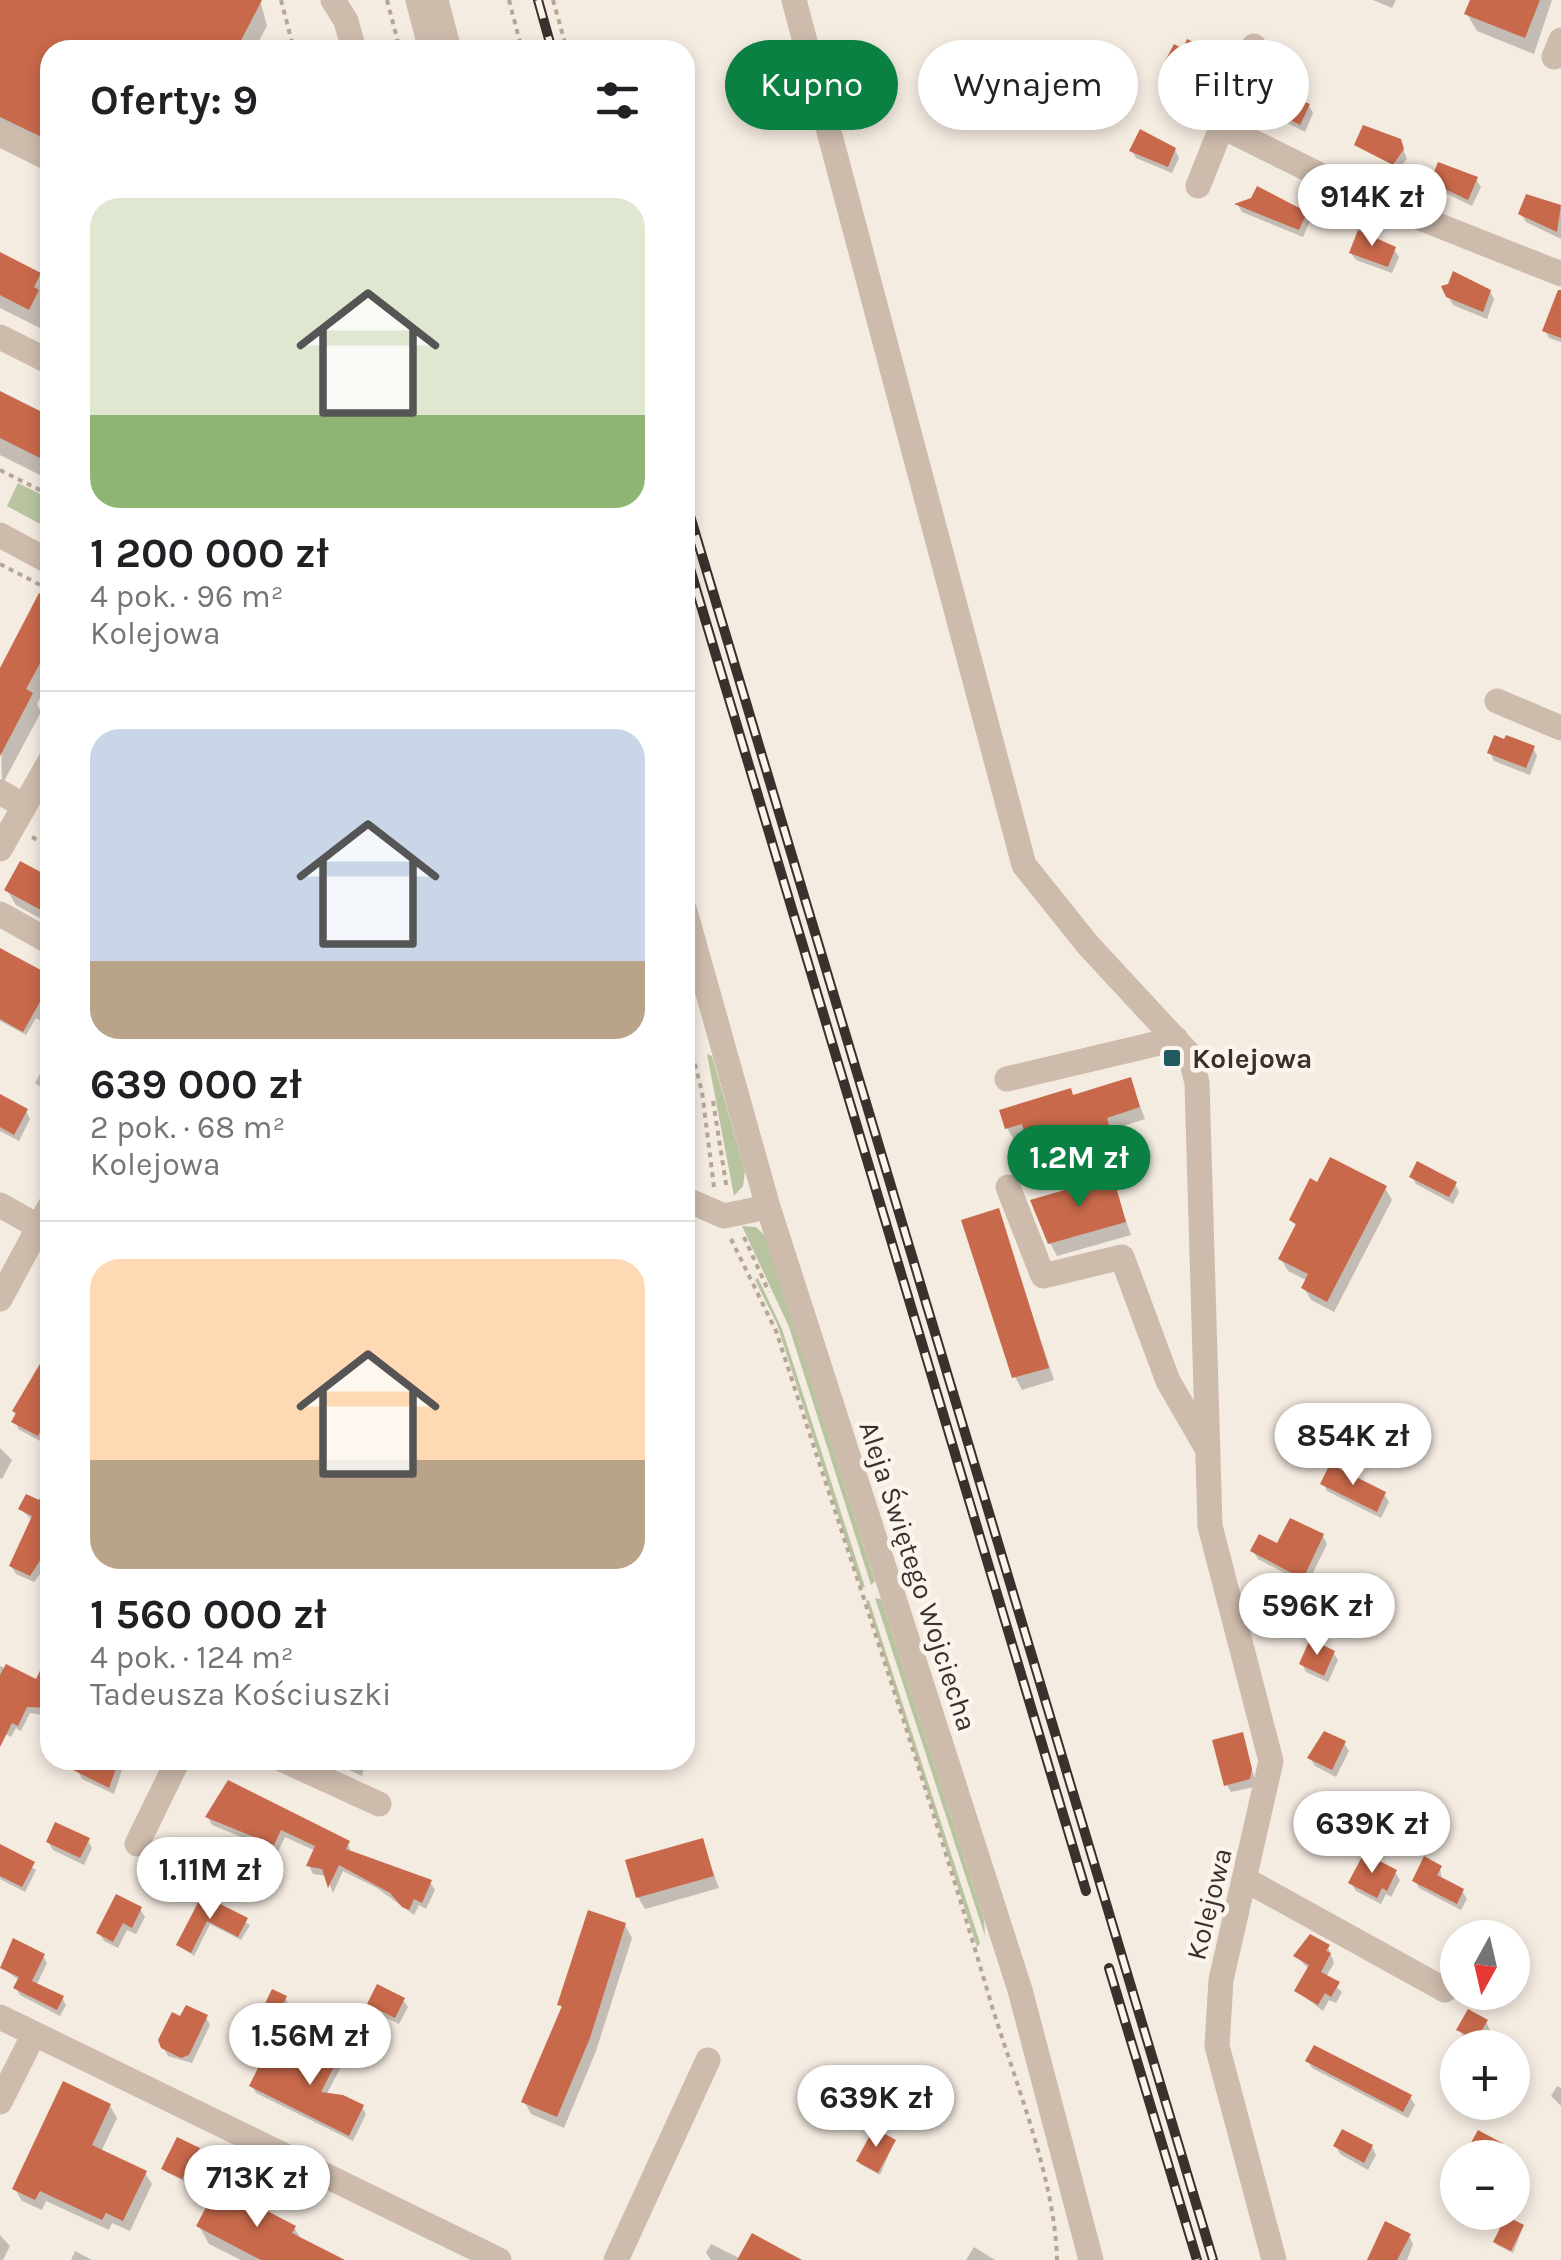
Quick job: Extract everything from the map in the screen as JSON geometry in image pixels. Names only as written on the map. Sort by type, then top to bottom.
[{"type":"street","points":[[333,0],[346,21],[351,40]]},
{"type":"street","points":[[418,0],[428,40]]},
{"type":"street","points":[[436,0],[447,40]]},
{"type":"street","name":"Kolejowa","points":[[794,0],[1024,865],[1088,945],[1176,1038],[1190,1056],[1197,1084],[1210,1526],[1271,1761],[1216,2010],[1217,2046],[1233,2121],[1274,2260]]},
{"type":"street","points":[[1198,186],[1220,130]]},
{"type":"street","points":[[1230,130],[1352,191],[1561,274]]},
{"type":"street","points":[[0,134],[40,154]]},
{"type":"street","points":[[0,336],[40,357]]},
{"type":"street","points":[[0,535],[40,557]]},
{"type":"street","points":[[1497,701],[1561,728]]},
{"type":"street","points":[[0,849],[40,778]]},
{"type":"street","points":[[0,792],[24,806]]},
{"type":"street","points":[[0,914],[40,936]]},
{"type":"street","name":"Aleja Świętego Wojciecha","points":[[695,947],[768,1208],[1020,1990],[1091,2260]]},
{"type":"street","points":[[1008,1080],[1176,1038]]},
{"type":"street","points":[[1008,1187],[1043,1276],[1122,1256],[1168,1382],[1208,1449]]},
{"type":"street","points":[[695,1203],[724,1216],[768,1208]]},
{"type":"street","points":[[0,1205],[40,1213]]},
{"type":"street","points":[[0,1299],[40,1225]]},
{"type":"street","points":[[137,1844],[173,1770]]},
{"type":"street","points":[[305,1770],[379,1804]]},
{"type":"street","points":[[1246,1880],[1440,1987]]},
{"type":"street","points":[[0,2018],[498,2260]]},
{"type":"street","points":[[0,2102],[34,2034]]},
{"type":"street","points":[[616,2260],[708,2060]]},
{"type":"path","points":[[281,0],[291,40]]},
{"type":"path","points":[[387,0],[397,40]]},
{"type":"path","points":[[509,0],[519,40]]},
{"type":"path","points":[[553,0],[565,40]]},
{"type":"path","points":[[0,470],[40,490]]},
{"type":"path","points":[[0,564],[40,585]]},
{"type":"path","points":[[695,1073],[724,1216],[776,1331],[967,1922],[1036,2154],[1054,2224],[1056,2260]]},
{"type":"green space","points":[[18,483],[40,494],[40,524],[7,506]]},
{"type":"green space","points":[[707,1054],[712,1056],[745,1171],[743,1186],[734,1196]]},
{"type":"green space","points":[[742,1226],[756,1227],[765,1236],[875,1581],[871,1585],[789,1327]]},
{"type":"green space","points":[[758,1278],[782,1329],[865,1587],[861,1588],[777,1324],[755,1280]]},
{"type":"green space","points":[[875,1598],[881,1599],[984,1919],[985,1936]]},
{"type":"green space","points":[[869,1600],[980,1943],[977,1947],[866,1601]]},
{"type":"building","points":[[0,0],[262,0],[241,40],[40,40],[40,136],[0,117]]},
{"type":"building","points":[[1470,0],[1540,0],[1525,38],[1464,14]]},
{"type":"building","points":[[1363,125],[1401,139],[1404,149],[1393,165],[1354,145]]},
{"type":"building","points":[[1140,129],[1176,148],[1168,167],[1129,151]]},
{"type":"building","points":[[1438,162],[1478,177],[1468,200],[1430,182]]},
{"type":"building","points":[[1257,186],[1307,212],[1299,230],[1234,204],[1251,198]]},
{"type":"building","points":[[1526,194],[1561,205],[1557,232],[1518,214]]},
{"type":"building","points":[[1358,230],[1396,247],[1388,267],[1349,253]]},
{"type":"building","points":[[0,252],[40,272],[34,287],[39,290],[29,310],[0,295]]},
{"type":"building","points":[[1453,271],[1491,290],[1483,312],[1446,297],[1441,286],[1448,284]]},
{"type":"building","points":[[1561,290],[1561,338],[1542,331]]},
{"type":"building","points":[[0,391],[40,411],[40,458],[0,438]]},
{"type":"building","points":[[39,593],[40,663],[26,689],[33,693],[0,756],[0,668]]},
{"type":"building","points":[[1494,735],[1504,739],[1506,735],[1535,746],[1526,768],[1487,753]]},
{"type":"building","points":[[20,861],[40,872],[40,910],[4,890]]},
{"type":"building","points":[[0,948],[40,970],[40,1002],[23,1032],[0,1019]]},
{"type":"building","points":[[1131,1077],[1140,1107],[1107,1118],[1118,1154],[1094,1162],[1082,1125],[1027,1141],[1022,1124],[1005,1129],[999,1110],[1071,1088],[1073,1095]]},
{"type":"building","points":[[0,1094],[28,1109],[14,1135],[0,1127]]},
{"type":"building","points":[[1330,1157],[1387,1186],[1327,1302],[1301,1288],[1308,1274],[1278,1259],[1296,1224],[1289,1220],[1310,1178],[1317,1182]]},
{"type":"building","points":[[1417,1161],[1457,1182],[1449,1197],[1409,1177]]},
{"type":"building","points":[[1113,1176],[1126,1222],[1048,1244],[1030,1200]]},
{"type":"building","points":[[999,1208],[1049,1368],[1012,1378],[961,1220]]},
{"type":"building","points":[[40,1364],[38,1436],[11,1422],[16,1413],[12,1411]]},
{"type":"building","points":[[1330,1464],[1386,1492],[1377,1512],[1320,1484]]},
{"type":"building","points":[[26,1494],[39,1500],[40,1560],[30,1576],[9,1566],[32,1516],[18,1509]]},
{"type":"building","points":[[1290,1518],[1324,1534],[1303,1579],[1250,1551],[1259,1534],[1277,1543]]},
{"type":"building","points":[[1314,1581],[1347,1596],[1335,1621],[1310,1610],[1315,1600],[1307,1597]]},
{"type":"building","points":[[1310,1639],[1335,1651],[1324,1676],[1299,1664]]},
{"type":"building","points":[[6,1664],[36,1679],[40,1671],[40,1708],[27,1707],[18,1726],[12,1723],[0,1747],[0,1675]]},
{"type":"building","points":[[1324,1731],[1346,1741],[1332,1770],[1307,1758]]},
{"type":"building","points":[[1243,1732],[1252,1769],[1250,1779],[1224,1786],[1212,1740]]},
{"type":"building","points":[[73,1770],[115,1770],[109,1788]]},
{"type":"building","points":[[228,1780],[350,1841],[346,1849],[432,1880],[422,1903],[414,1899],[409,1910],[402,1907],[390,1893],[339,1865],[328,1888],[322,1869],[306,1866],[315,1846],[281,1830],[274,1845],[205,1817]]},
{"type":"building","points":[[55,1822],[90,1838],[80,1858],[46,1842]]},
{"type":"building","points":[[703,1838],[714,1876],[636,1898],[625,1860]]},
{"type":"building","points":[[0,1844],[35,1862],[22,1887],[0,1876]]},
{"type":"building","points":[[1364,1853],[1397,1870],[1387,1891],[1382,1888],[1377,1898],[1348,1883]]},
{"type":"building","points":[[1424,1856],[1442,1866],[1437,1875],[1464,1889],[1457,1904],[1412,1881]]},
{"type":"building","points":[[116,1894],[142,1907],[132,1928],[123,1923],[113,1942],[96,1933]]},
{"type":"building","points":[[202,1895],[248,1918],[238,1937],[207,1921],[191,1953],[176,1945]]},
{"type":"building","points":[[588,1910],[626,1923],[590,2038],[557,2117],[521,2102],[562,2006],[557,2005]]},
{"type":"building","points":[[1310,1934],[1330,1945],[1326,1951],[1331,1953],[1321,1972],[1340,1982],[1331,1997],[1325,1993],[1318,2005],[1294,1991],[1309,1965],[1293,1956]]},
{"type":"building","points":[[13,1938],[45,1954],[32,1981],[64,1996],[57,2010],[13,1988],[19,1977],[0,1968]]},
{"type":"building","points":[[377,1984],[405,1998],[395,2018],[367,2004]]},
{"type":"building","points":[[272,1989],[287,1996],[273,2025],[258,2018]]},
{"type":"building","points":[[186,2005],[208,2015],[189,2055],[181,2058],[161,2048],[158,2040],[172,2012],[180,2016]]},
{"type":"building","points":[[1467,2010],[1488,2020],[1482,2030],[1456,2030]]},
{"type":"building","points":[[325,2034],[345,2045],[321,2092],[343,2095],[364,2105],[349,2136],[249,2086],[262,2060],[273,2066],[277,2058],[306,2072]]},
{"type":"building","points":[[1314,2045],[1412,2095],[1403,2112],[1305,2061]]},
{"type":"building","points":[[63,2081],[111,2104],[92,2145],[147,2171],[123,2221],[106,2213],[102,2220],[40,2191],[35,2200],[12,2189]]},
{"type":"building","points":[[874,2128],[896,2140],[878,2173],[856,2161]]},
{"type":"building","points":[[1342,2129],[1373,2145],[1364,2163],[1333,2146]]},
{"type":"building","points":[[1478,2130],[1497,2140],[1472,2140]]},
{"type":"building","points":[[177,2137],[200,2148],[182,2179],[161,2169]]},
{"type":"building","points":[[218,2185],[296,2226],[292,2233],[345,2260],[261,2260],[196,2226]]},
{"type":"building","points":[[1385,2221],[1411,2234],[1397,2260],[1367,2260]]},
{"type":"building","points":[[1499,2230],[1522,2230],[1511,2251],[1493,2242]]},
{"type":"building","points":[[752,2233],[802,2260],[737,2260]]},
{"type":"railway","points":[[538,0],[549,40]]},
{"type":"railway","points":[[695,532],[1213,2260]]},
{"type":"railway","points":[[695,585],[1086,1891]]},
{"type":"railway","points":[[1109,1968],[1197,2260]]},
{"type":"place","name":"Kolejowa","points":[[1172,1058]]}]
